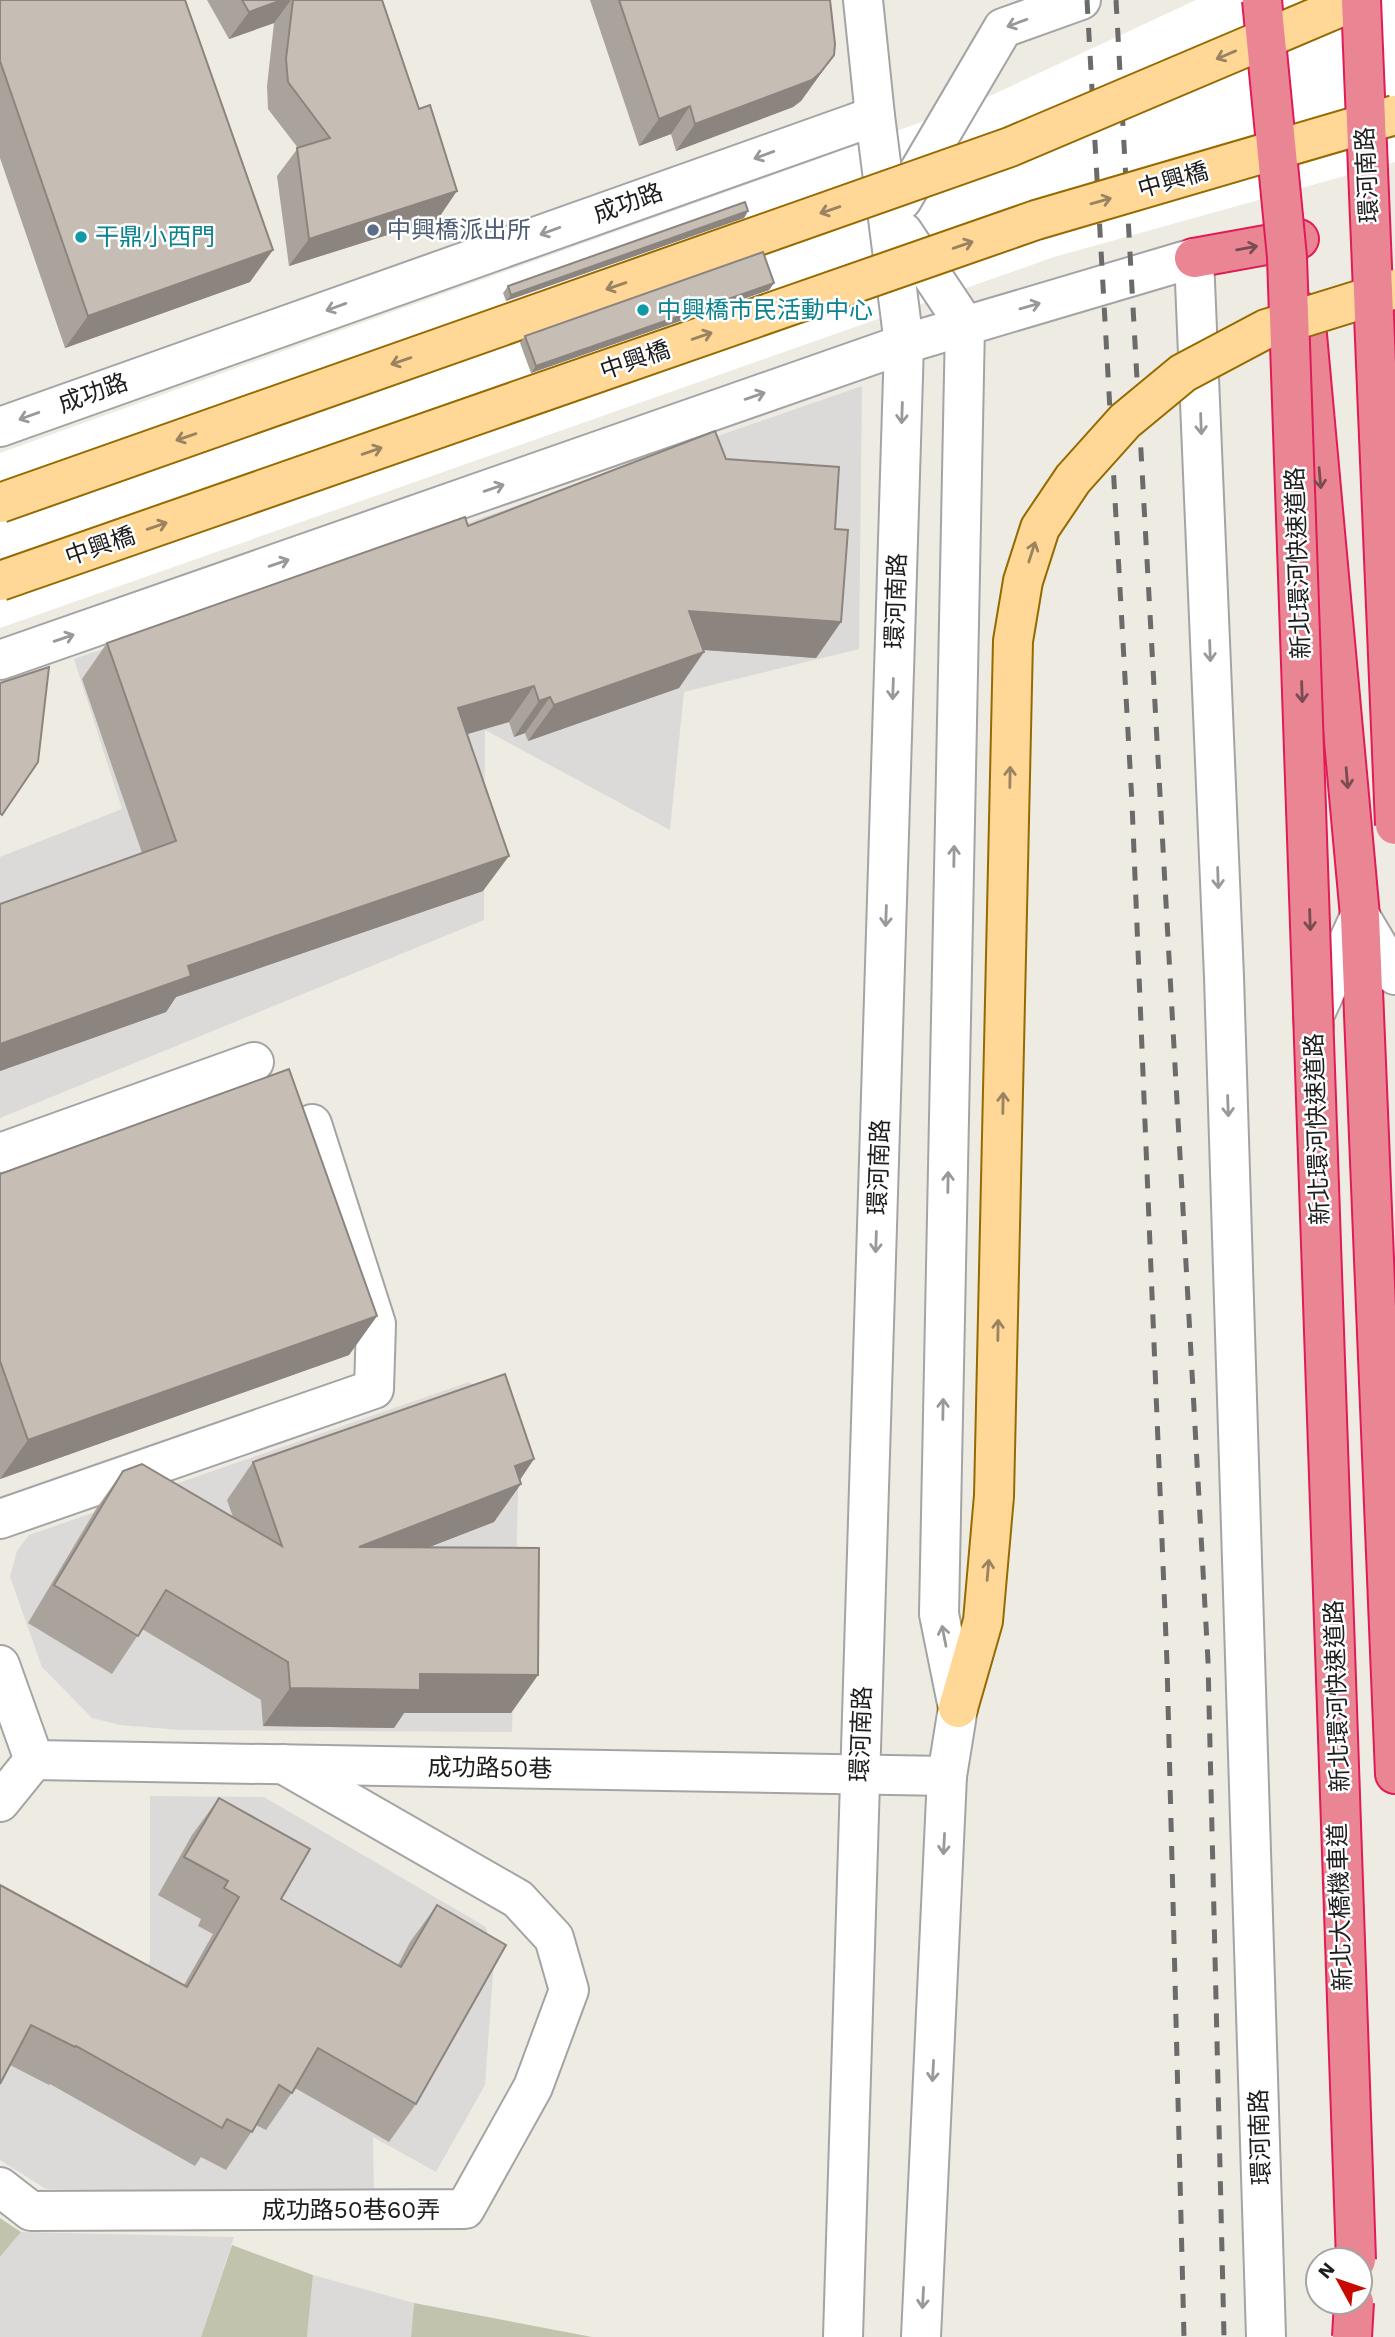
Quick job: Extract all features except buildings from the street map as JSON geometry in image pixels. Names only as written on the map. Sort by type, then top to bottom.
[{"type":"highway","name":"新北環河快速道路","points":[[1262,0],[1293,248],[1356,2246]]},
{"type":"highway","points":[[1269,0],[1360,916],[1395,1774]]},
{"type":"highway","points":[[1284,0],[1293,248]]},
{"type":"highway","points":[[1359,0],[1395,825]]},
{"type":"highway","points":[[1360,916],[1383,764],[1357,312],[1370,237]]},
{"type":"highway","points":[[1194,258],[1293,248]]},
{"type":"highway","points":[[1352,2337],[1353,2316]]},
{"type":"main road","points":[[0,503],[1010,147],[1359,0]]},
{"type":"main road","name":"中興橋","points":[[0,581],[1036,220],[1395,115]]},
{"type":"main road","points":[[958,1708],[983,1621],[995,1496],[1013,641],[1023,581],[1040,528],[1073,479],[1116,431],[1183,373],[1266,329],[1395,289]]},
{"type":"street","name":"環河南路","points":[[843,2337],[904,344],[863,0]]},
{"type":"street","points":[[891,0],[892,217]]},
{"type":"street","points":[[892,217],[1003,28],[1081,0]]},
{"type":"street","name":"環河南路","points":[[1359,0],[1370,237],[1395,346]]},
{"type":"street","points":[[875,116],[892,217],[965,326],[939,1614],[958,1708],[947,1776],[920,2337]]},
{"type":"street","name":"成功路","points":[[0,427],[875,116]]},
{"type":"street","name":"環河南路","points":[[1194,258],[1224,991],[1266,2337]]},
{"type":"street","points":[[0,660],[904,344],[1194,258]]},
{"type":"street","points":[[1360,916],[1395,975]]},
{"type":"street","name":"新北大橋機車道","points":[[1350,2246],[1313,1018],[1360,916]]},
{"type":"street","points":[[0,1153],[254,1062]]},
{"type":"street","points":[[0,1519],[374,1390],[376,1324],[312,1124]]},
{"type":"street","points":[[0,1665],[34,1760],[0,1801]]},
{"type":"street","name":"成功路50巷","points":[[34,1760],[947,1776]]},
{"type":"street","name":"成功路50巷60弄","points":[[0,2188],[31,2211],[465,2210],[533,2087],[569,1990],[554,1938],[518,1899],[283,1764]]},
{"type":"shaded area","points":[[862,386],[859,649],[684,692],[670,830],[485,730],[484,920],[0,1118],[0,857],[122,809],[74,659]]},
{"type":"shaded area","points":[[469,1382],[520,1414],[512,1732],[181,1730],[120,1725],[92,1718],[42,1667],[10,1577],[17,1551],[29,1535]]},
{"type":"shaded area","points":[[150,1796],[264,1797],[486,1927],[494,1960],[485,2085],[436,2172],[373,2137],[374,2196],[46,2189],[0,2160],[0,1932],[128,2000],[150,1961]]},
{"type":"shaded area","points":[[0,2218],[21,2232],[0,2257]]},
{"type":"shaded area","points":[[21,2232],[234,2237],[201,2337],[0,2337],[0,2257]]},
{"type":"shaded area","points":[[232,2245],[313,2275],[307,2337],[201,2337]]},
{"type":"shaded area","points":[[313,2275],[414,2303],[411,2337],[307,2337]]},
{"type":"shaded area","points":[[414,2303],[592,2337],[411,2337]]},
{"type":"pier","points":[[1196,0],[1395,0],[1395,162],[1054,257],[0,628],[0,453],[977,102]]},
{"type":"railway","points":[[1087,0],[1132,803],[1167,1663],[1184,2337]]},
{"type":"railway","points":[[1116,0],[1208,1661],[1224,2337]]},
{"type":"place","name":"中興橋派出所","points":[[373,230]]},
{"type":"place","name":"干鼎小西門","points":[[81,237]]},
{"type":"place","name":"中興橋市民活動中心","points":[[643,310]]}]
